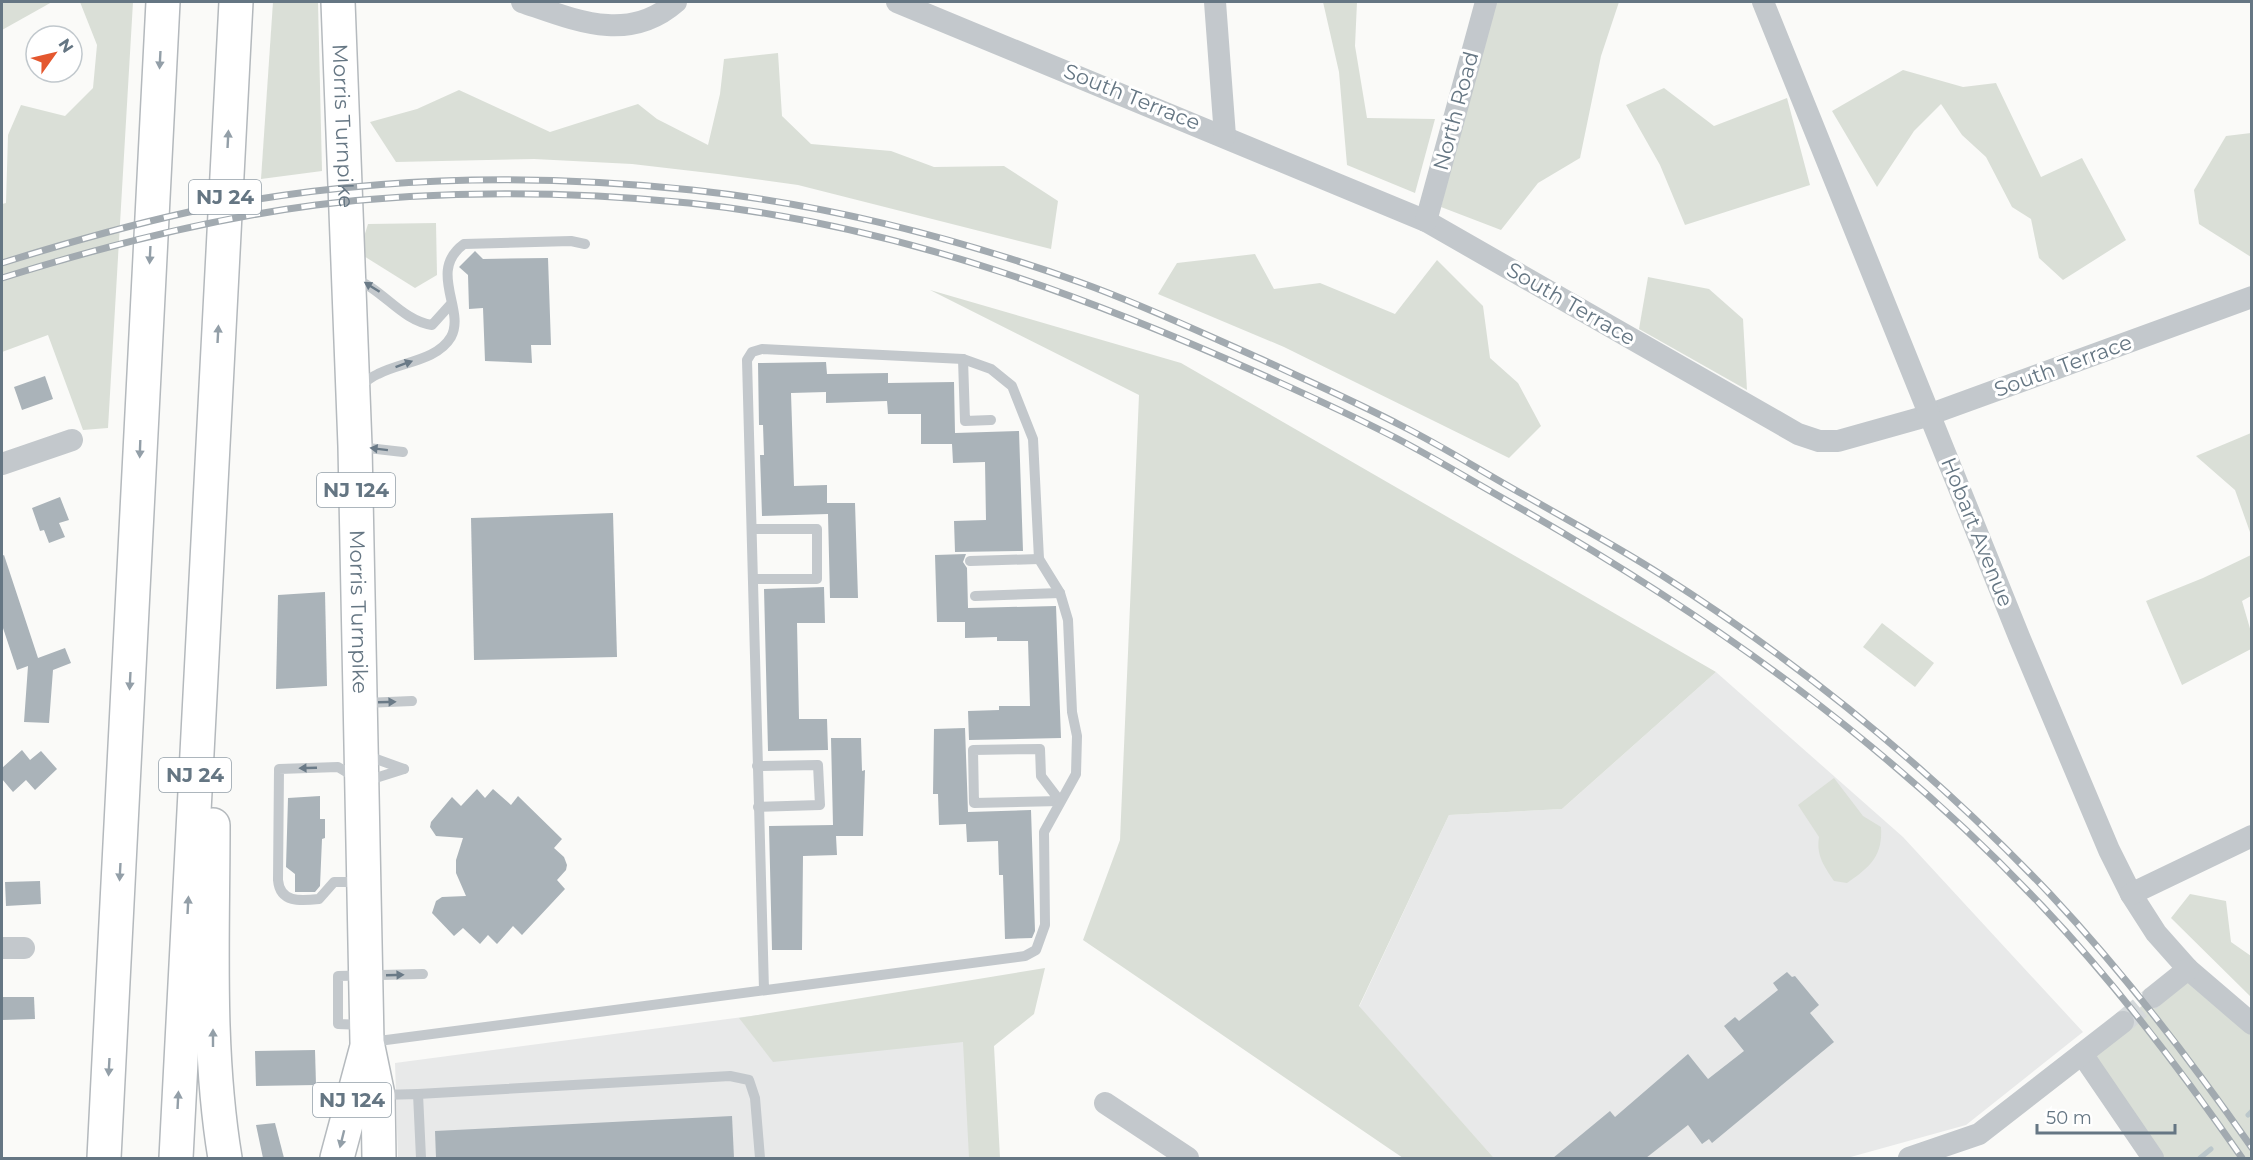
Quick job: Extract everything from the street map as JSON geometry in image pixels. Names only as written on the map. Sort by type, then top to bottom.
[{"type":"main road","points":[[104,1158],[163,2]]},
{"type":"main road","name":"NJ 24","points":[[176,1158],[236,2]]},
{"type":"main road","name":"Morris Turnpike","points":[[338,2],[353,390],[367,1033],[378,1095],[379,1158]]},
{"type":"main road","points":[[214,392],[213,1057],[217,1110],[225,1158]]},
{"type":"main road","name":"Morris Turnpike","points":[[337,1158],[367,1033]]},
{"type":"street","points":[[522,2],[594,25],[615,27],[633,25],[650,19],[676,2]]},
{"type":"street","name":"South Terrace","points":[[897,2],[934,8],[1225,136],[1426,221],[1797,434],[1819,441],[1838,441],[1929,415],[2252,297]]},
{"type":"street","points":[[1215,2],[1225,136]]},
{"type":"street","name":"North Road","points":[[1426,221],[1486,2]]},
{"type":"street","name":"Hobart Avenue","points":[[1763,2],[2056,723],[2131,894],[2156,933],[2188,969],[2252,1024]]},
{"type":"street","points":[[2,464],[72,440]]},
{"type":"street","points":[[2131,894],[2252,836]]},
{"type":"street","points":[[2,948],[24,948]]},
{"type":"street","points":[[2153,997],[2188,969]]},
{"type":"street","points":[[1908,1158],[1979,1134],[2123,1022]]},
{"type":"street","points":[[2082,1054],[2153,1158]]},
{"type":"street","points":[[1105,1103],[1188,1158]]},
{"type":"lane","points":[[353,390],[379,373],[442,347],[451,338],[456,324],[450,305],[448,265],[452,253],[464,243],[585,244]]},
{"type":"lane","points":[[349,277],[365,282],[380,292],[418,323],[432,325],[450,305]]},
{"type":"lane","points":[[367,1033],[764,990],[1025,956],[1036,950],[1045,925],[1044,832],[1076,774],[1077,736],[1072,712],[1068,620],[1060,594],[1039,558],[1033,439],[1012,386],[991,369],[963,358],[762,349],[752,352],[747,360],[764,990]]},
{"type":"lane","points":[[963,358],[965,421],[991,420]]},
{"type":"lane","points":[[354,446],[403,452]]},
{"type":"lane","points":[[752,530],[817,529],[817,579],[753,579]]},
{"type":"lane","points":[[970,561],[1039,558]]},
{"type":"lane","points":[[975,596],[1060,594]]},
{"type":"lane","points":[[361,703],[412,701]]},
{"type":"lane","points":[[1040,749],[1041,776],[1060,801],[974,803],[973,750],[1040,749]]},
{"type":"lane","points":[[757,766],[818,765],[820,806],[758,807]]},
{"type":"lane","points":[[363,768],[404,770],[338,767],[279,769],[278,880],[282,894],[301,901],[319,899],[334,882],[365,882]]},
{"type":"lane","points":[[366,976],[423,974]]},
{"type":"lane","points":[[378,1095],[730,1076],[748,1080],[755,1098],[760,1158]]},
{"type":"lane","points":[[418,1094],[421,1158]]},
{"type":"shaded area","points":[[2,2],[52,2],[2,30]]},
{"type":"shaded area","points":[[80,2],[133,2],[108,428],[83,430],[48,335],[2,352],[2,204],[6,203],[8,135],[21,105],[65,116],[93,88],[97,45]]},
{"type":"shaded area","points":[[273,2],[318,2],[322,171],[261,179]]},
{"type":"shaded area","points":[[1323,2],[1357,2],[1355,46],[1367,118],[1435,119],[1415,193],[1347,165],[1339,72]]},
{"type":"shaded area","points":[[1491,2],[1619,2],[1601,56],[1580,158],[1538,183],[1501,230],[1441,207]]},
{"type":"shaded area","points":[[778,53],[782,116],[811,144],[891,151],[934,167],[1004,166],[1058,201],[1051,249],[798,185],[718,174],[632,164],[534,159],[396,162],[370,122],[417,109],[459,90],[550,132],[638,104],[657,119],[708,145],[720,94],[724,59]]},
{"type":"shaded area","points":[[1903,70],[1963,87],[1996,83],[2041,177],[2082,158],[2126,240],[2063,280],[2039,258],[2031,219],[2012,207],[1986,157],[1962,135],[1941,104],[1914,131],[1877,187],[1832,111]]},
{"type":"shaded area","points":[[1664,88],[1714,126],[1787,98],[1810,185],[1685,225],[1660,165],[1626,105]]},
{"type":"shaded area","points":[[2252,133],[2251,257],[2199,224],[2194,190],[2226,136]]},
{"type":"shaded area","points":[[436,223],[437,275],[415,288],[359,253],[368,224]]},
{"type":"shaded area","points":[[1255,254],[1274,289],[1320,283],[1395,314],[1437,260],[1483,306],[1490,358],[1518,383],[1541,426],[1509,458],[1284,347],[1158,294],[1177,263]]},
{"type":"shaded area","points":[[1648,277],[1709,289],[1743,319],[1747,390],[1639,329]]},
{"type":"shaded area","points":[[930,290],[1181,363],[1716,672],[1562,809],[1449,815],[1359,1006],[1494,1158],[1403,1158],[1083,940],[1120,840],[1139,395]]},
{"type":"shaded area","points":[[2251,433],[2251,535],[2235,490],[2196,456]]},
{"type":"shaded area","points":[[2251,555],[2251,596],[2242,601],[2251,632],[2251,649],[2182,685],[2146,601],[2203,578]]},
{"type":"shaded area","points":[[1882,623],[1934,663],[1915,687],[1863,647]]},
{"type":"shaded area","points":[[1716,672],[1903,837],[2083,1032],[1966,1125],[1847,1158],[1494,1158],[1359,1007],[1449,815],[1562,809]]},
{"type":"shaded area","points":[[1834,778],[1863,816],[1881,827],[1880,846],[1873,860],[1847,883],[1834,881],[1827,870],[1820,855],[1819,837],[1798,805]]},
{"type":"shaded area","points":[[2190,894],[2226,901],[2231,942],[2251,956],[2251,997],[2171,918]]},
{"type":"shaded area","points":[[1045,968],[1034,1014],[994,1046],[1000,1158],[969,1158],[963,1042],[773,1062],[739,1018]]},
{"type":"shaded area","points":[[2188,969],[2251,1033],[2251,1158],[2152,1158],[2082,1054]]},
{"type":"shaded area","points":[[985,985],[989,1158],[398,1158],[395,1063]]},
{"type":"building","points":[[475,251],[483,259],[548,258],[551,345],[531,345],[532,363],[485,361],[483,308],[469,309],[468,275],[459,267]]},
{"type":"building","points":[[826,362],[827,374],[888,373],[888,383],[954,382],[955,433],[1019,431],[1023,551],[955,552],[954,521],[986,520],[985,462],[953,463],[952,444],[921,444],[921,414],[888,414],[887,401],[826,403],[826,392],[791,393],[794,486],[827,485],[827,503],[855,503],[858,598],[830,598],[828,514],[762,516],[760,455],[764,455],[763,425],[759,425],[758,363]]},
{"type":"building","points":[[45,376],[53,399],[22,410],[14,387]]},
{"type":"building","points":[[60,497],[69,520],[59,523],[65,537],[49,543],[44,530],[40,531],[32,508]]},
{"type":"building","points":[[613,513],[617,657],[474,660],[471,518]]},
{"type":"building","points":[[966,554],[963,562],[967,568],[968,608],[1056,606],[1061,738],[969,740],[968,711],[999,710],[999,706],[1030,706],[1028,641],[997,641],[997,637],[965,638],[965,622],[937,622],[935,555]]},
{"type":"building","points":[[4,555],[38,658],[65,648],[71,663],[53,670],[49,723],[24,722],[28,666],[17,670],[2,625],[2,556]]},
{"type":"building","points":[[824,587],[825,623],[797,623],[799,719],[827,719],[828,750],[768,751],[764,589]]},
{"type":"building","points":[[325,592],[327,686],[276,689],[278,595]]},
{"type":"building","points":[[965,728],[968,812],[1031,810],[1035,931],[1032,938],[1005,939],[1003,875],[999,875],[998,841],[967,842],[966,824],[939,825],[938,794],[933,794],[934,729]]},
{"type":"building","points":[[831,738],[861,738],[862,771],[865,770],[863,836],[836,836],[837,855],[803,856],[802,950],[772,950],[769,826],[833,825]]},
{"type":"building","points":[[22,750],[30,760],[41,751],[57,769],[35,790],[26,780],[13,792],[2,779],[2,768]]},
{"type":"building","points":[[477,789],[485,798],[493,789],[511,805],[518,796],[562,839],[554,848],[564,857],[567,865],[566,870],[557,880],[565,889],[522,935],[513,926],[497,944],[488,935],[480,944],[463,928],[454,936],[432,913],[436,901],[442,897],[466,896],[456,873],[456,860],[463,838],[436,836],[430,827],[431,822],[452,797],[461,806]]},
{"type":"building","points":[[320,796],[320,819],[325,819],[325,838],[322,839],[320,886],[315,892],[295,892],[295,874],[286,867],[288,798]]},
{"type":"building","points":[[40,881],[41,904],[6,906],[5,882]]},
{"type":"building","points":[[1787,972],[1792,977],[1795,976],[1819,1005],[1810,1013],[1834,1042],[1712,1143],[1709,1139],[1702,1144],[1688,1125],[1646,1158],[1553,1158],[1610,1111],[1615,1117],[1688,1054],[1708,1079],[1744,1051],[1724,1026],[1735,1017],[1739,1021],[1778,990],[1773,983]]},
{"type":"building","points":[[2,997],[34,997],[35,1019],[2,1020]]},
{"type":"building","points":[[315,1050],[316,1085],[256,1086],[255,1051]]},
{"type":"building","points":[[732,1116],[734,1158],[436,1158],[435,1131]]},
{"type":"building","points":[[275,1123],[284,1158],[263,1158],[256,1125]]},
{"type":"waterway","points":[[2248,1115],[2252,1111]]},
{"type":"waterway","points":[[2200,1158],[2211,1149]]},
{"type":"tunnel","points":[[2123,1022],[2153,997]]},
{"type":"railway","points":[[2,263],[142,223],[251,200],[314,191],[440,181],[566,181],[692,190],[742,196],[841,214],[987,251],[1105,292],[1261,359],[1433,443],[1660,574],[1765,645],[1865,722],[1913,763],[1960,805],[2050,894],[2156,1017],[2252,1148]]},
{"type":"railway","points":[[2,278],[157,235],[276,211],[362,200],[409,197],[549,194],[689,203],[763,213],[836,227],[908,244],[979,265],[1119,314],[1291,388],[1379,429],[1427,455],[1592,550],[1662,594],[1796,688],[1923,791],[2042,906],[2147,1028],[2242,1158]]}]
